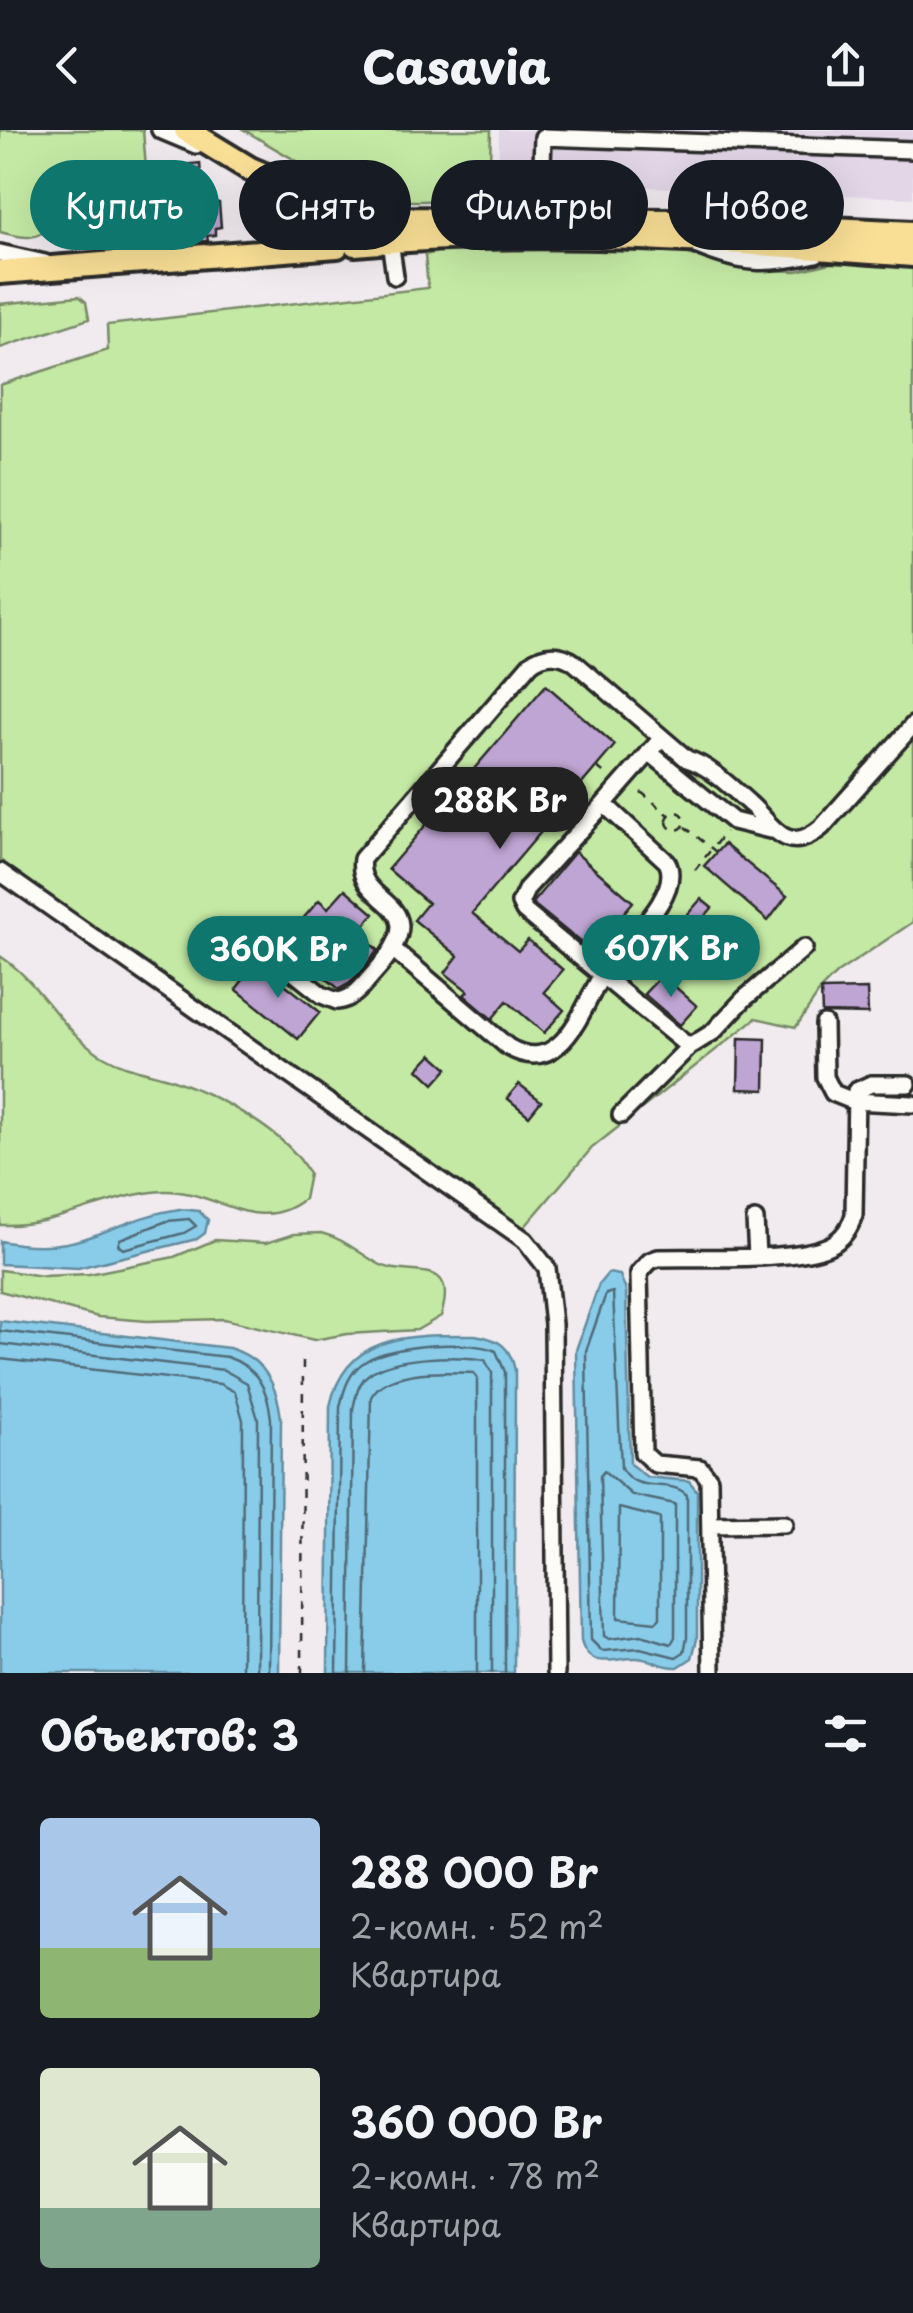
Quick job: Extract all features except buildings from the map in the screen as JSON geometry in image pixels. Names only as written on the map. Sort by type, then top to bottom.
[{"type":"highway","points":[[186,130],[239,162]]},
{"type":"highway","points":[[648,223],[913,233]]},
{"type":"highway","points":[[411,240],[690,242],[913,254]]},
{"type":"highway","points":[[0,272],[281,250]]},
{"type":"lane","points":[[160,130],[239,164]]},
{"type":"lane","points":[[542,160],[543,134],[913,150]]},
{"type":"lane","points":[[391,250],[395,276]]},
{"type":"lane","points":[[0,253],[62,267]]},
{"type":"lane","points":[[278,960],[337,1001],[353,996],[394,950],[400,937],[398,919],[389,904],[365,881],[362,859],[535,660],[548,655],[570,659],[662,738],[754,808],[770,830]]},
{"type":"lane","points":[[650,752],[733,821],[796,838],[814,834],[913,725]]},
{"type":"lane","points":[[662,738],[527,888],[520,903],[524,911],[688,1047]]},
{"type":"lane","points":[[394,950],[508,1047],[527,1056],[547,1052],[586,1012],[603,974],[665,897],[672,879],[667,862],[604,804]]},
{"type":"lane","points":[[0,872],[525,1240],[548,1268],[553,1324],[556,1673]]},
{"type":"lane","points":[[621,1115],[688,1047],[713,1032],[744,999],[804,948]]},
{"type":"lane","points":[[824,1024],[828,1086],[842,1098],[853,1101],[913,1104]]},
{"type":"lane","points":[[712,1672],[710,1525],[705,1472],[693,1466],[655,1464],[640,1447],[639,1273],[650,1260],[658,1258],[824,1248],[850,1226],[856,1203],[856,1091],[865,1085],[908,1084]]},
{"type":"lane","points":[[755,1220],[757,1254]]},
{"type":"lane","points":[[710,1525],[784,1524]]},
{"type":"path","points":[[597,767],[608,776]]},
{"type":"path","points":[[640,792],[669,815],[670,828],[684,826]]},
{"type":"path","points":[[669,815],[680,812],[684,826],[714,850]]},
{"type":"path","points":[[695,870],[728,828]]},
{"type":"path","points":[[302,1673],[303,1354]]},
{"type":"shaded area","points":[[499,130],[913,130],[913,198],[844,195],[844,160],[668,160],[668,188],[648,187],[648,160],[498,160]]},
{"type":"green space","points":[[0,130],[143,130],[145,160],[30,160],[30,237],[0,232]]},
{"type":"green space","points":[[244,130],[491,130],[490,160],[431,160],[431,200],[411,200],[411,160],[296,160]]},
{"type":"green space","points":[[648,249],[676,250],[738,269],[797,271],[848,259],[913,265],[913,922],[837,973],[796,1027],[756,1018],[592,1148],[522,1230],[0,860],[0,385],[108,350],[107,325],[428,288],[425,255],[446,250]]},
{"type":"green space","points":[[79,296],[86,302],[89,319],[0,348],[0,304]]},
{"type":"green space","points":[[0,956],[28,980],[75,1034],[105,1057],[208,1094],[268,1129],[299,1158],[309,1174],[304,1199],[286,1210],[269,1214],[165,1191],[124,1197],[43,1221],[0,1225]]},
{"type":"green space","points":[[321,1233],[389,1268],[437,1276],[445,1296],[441,1316],[417,1330],[314,1340],[224,1319],[147,1321],[98,1317],[0,1291],[0,1270],[43,1276],[89,1274],[174,1257],[215,1240],[266,1243],[294,1234]]},
{"type":"water","points":[[179,1209],[199,1211],[208,1220],[205,1233],[197,1239],[78,1268],[0,1264],[0,1241],[53,1245]]},
{"type":"water","points":[[608,1273],[620,1275],[626,1291],[630,1464],[647,1477],[689,1481],[697,1491],[697,1639],[692,1658],[678,1667],[637,1658],[596,1660],[585,1651],[581,1641],[576,1350],[599,1284]]},
{"type":"water","points":[[0,1321],[229,1348],[259,1365],[272,1383],[281,1418],[279,1673],[0,1673]]},
{"type":"water","points":[[475,1335],[502,1345],[515,1370],[514,1673],[328,1673],[330,1406],[338,1382],[350,1364],[384,1343],[405,1338]]}]
